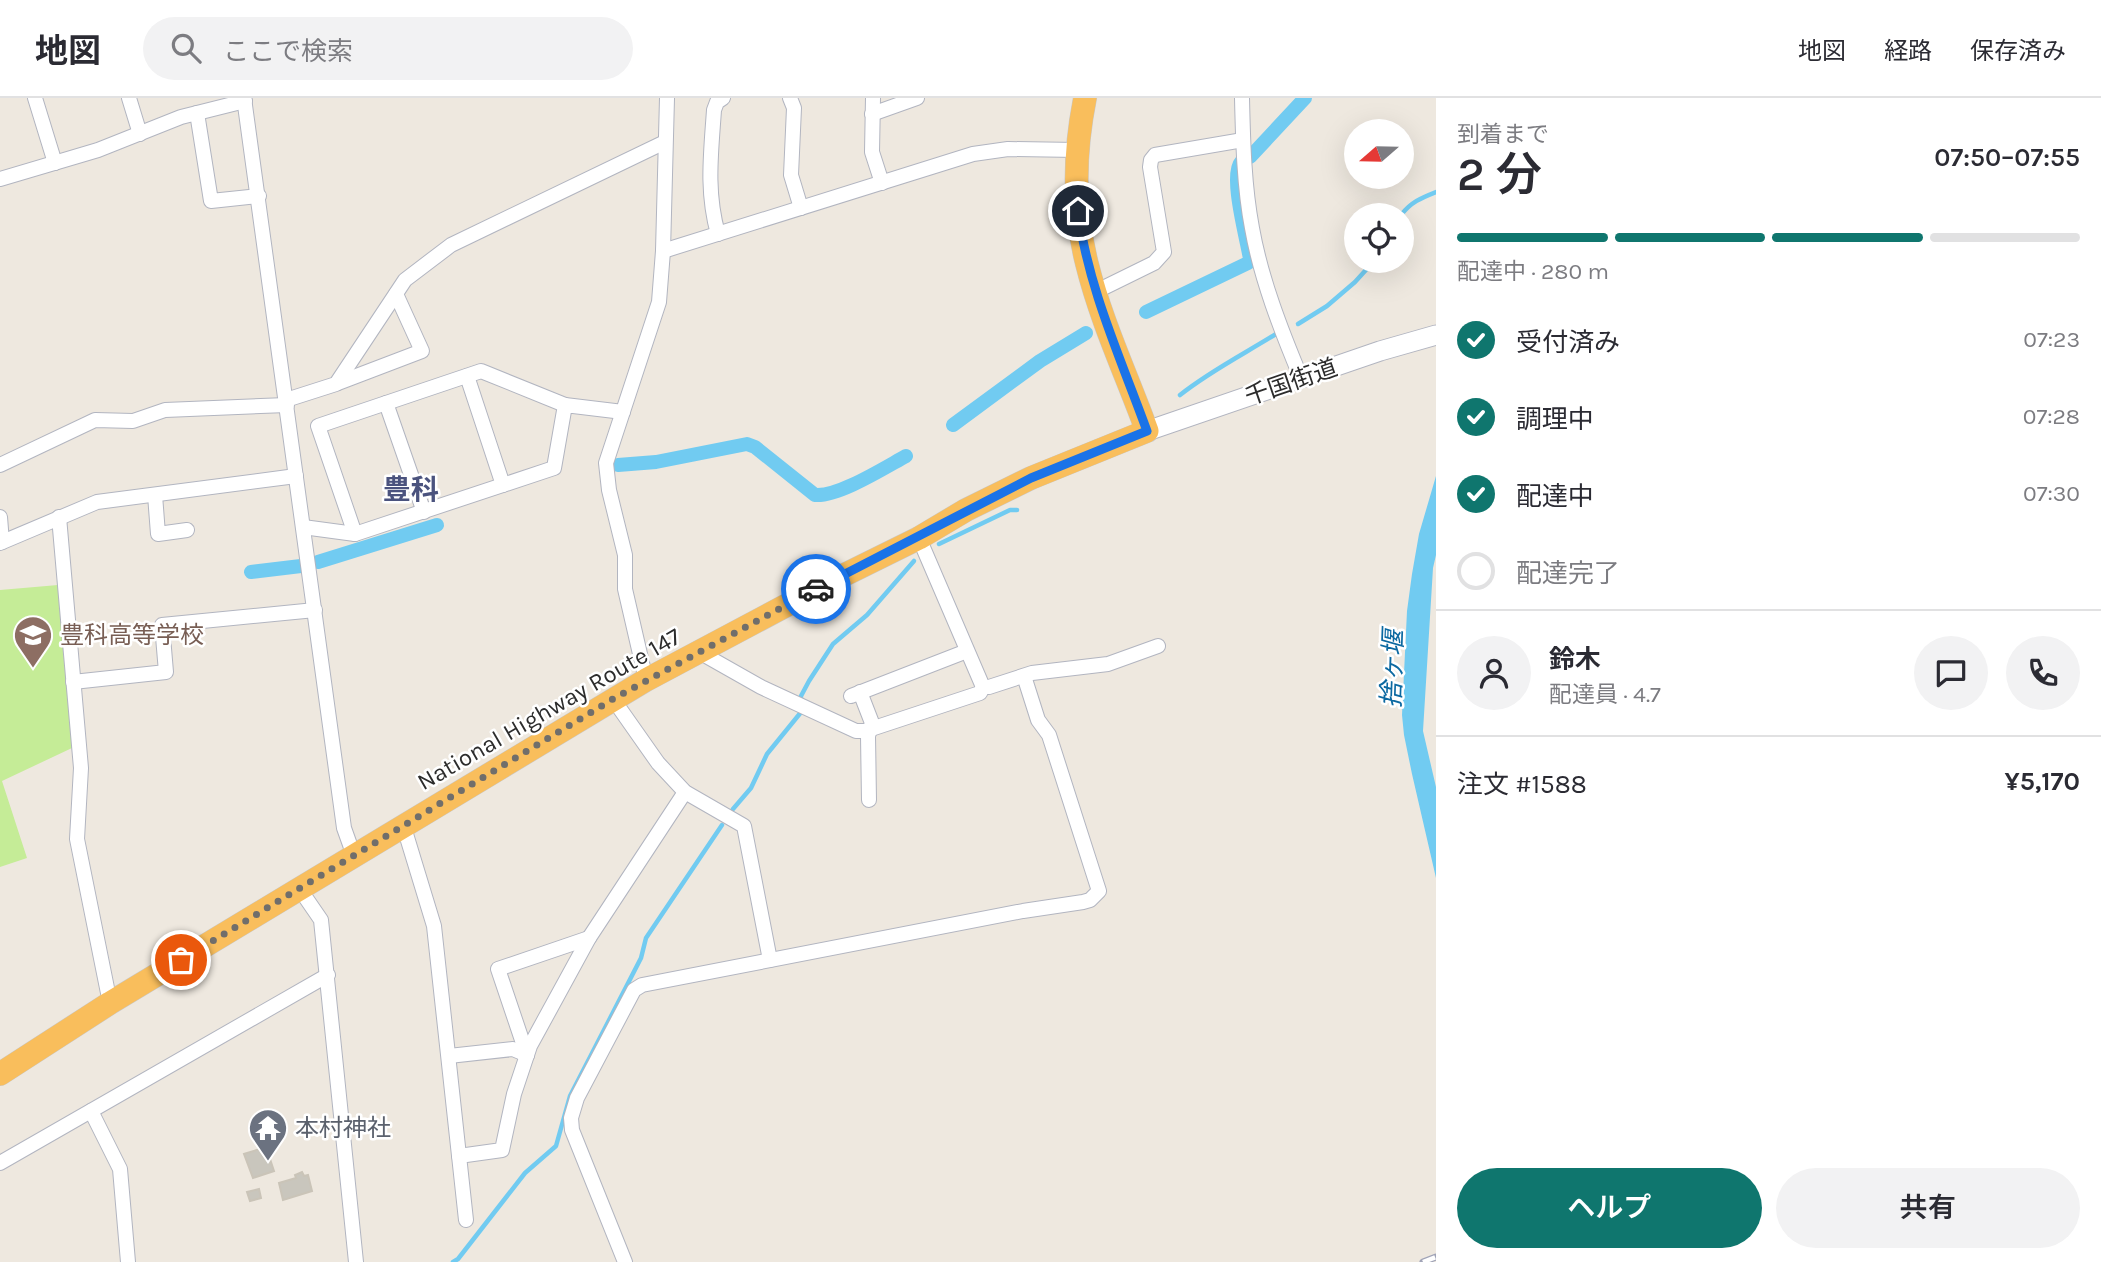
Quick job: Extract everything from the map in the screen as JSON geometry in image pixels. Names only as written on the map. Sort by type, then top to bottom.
[{"type":"highway","points":[[1085,98],[1077,150],[1078,211],[1084,251],[1095,292],[1147,431]]},
{"type":"highway","name":"National Highway Route 147","points":[[0,1074],[110,1003],[646,680],[919,538],[966,510],[1031,478],[1147,431]]},
{"type":"main road","name":"千国街道","points":[[1147,431],[1436,335]]},
{"type":"street","points":[[35,98],[55,163]]},
{"type":"street","points":[[129,98],[140,134]]},
{"type":"street","points":[[646,680],[625,589],[625,555],[606,476],[606,463],[659,302],[667,98]]},
{"type":"street","points":[[719,234],[711,209],[710,177],[714,110],[717,102],[723,98]]},
{"type":"street","points":[[790,98],[794,108],[791,175],[801,208]]},
{"type":"street","points":[[873,98],[872,152],[882,183]]},
{"type":"street","points":[[872,114],[917,98]]},
{"type":"street","points":[[1242,98],[1251,226],[1282,331],[1301,378]]},
{"type":"street","points":[[0,178],[98,150],[181,117],[244,99],[344,828],[354,856]]},
{"type":"street","points":[[197,113],[211,201],[259,196]]},
{"type":"street","points":[[1095,292],[1154,263],[1164,252],[1150,167],[1155,155],[1243,140]]},
{"type":"street","points":[[336,384],[405,280],[451,245],[665,142]]},
{"type":"street","points":[[663,251],[973,154],[1008,149],[1077,150]]},
{"type":"street","points":[[0,465],[95,420],[133,421],[165,410],[286,402],[422,351],[396,294]]},
{"type":"street","points":[[355,534],[318,426],[481,371],[565,404],[623,412]]},
{"type":"street","points":[[467,376],[503,485]]},
{"type":"street","points":[[386,403],[424,512]]},
{"type":"street","points":[[303,527],[355,534],[554,468],[565,404]]},
{"type":"street","points":[[0,517],[1,543],[97,502],[296,476]]},
{"type":"street","points":[[155,495],[158,534],[187,530]]},
{"type":"street","points":[[59,517],[81,768],[77,839],[110,1003]]},
{"type":"street","points":[[919,538],[983,687]]},
{"type":"street","points":[[73,682],[166,672],[162,625],[315,610]]},
{"type":"street","points":[[983,687],[1042,671],[1108,664],[1158,646]]},
{"type":"street","points":[[703,650],[708,657],[761,687],[831,721],[861,732],[980,693],[983,687]]},
{"type":"street","points":[[869,800],[867,736],[872,723],[855,694],[967,651]]},
{"type":"street","points":[[625,1262],[572,1130],[571,1118],[577,1098],[634,990],[642,985],[1083,902],[1090,900],[1099,891],[1049,735],[1038,720],[1024,676]]},
{"type":"street","points":[[613,699],[658,763],[684,792],[744,825],[770,960]]},
{"type":"street","points":[[459,1156],[502,1150],[514,1094],[527,1055],[589,939],[684,792]]},
{"type":"street","points":[[400,827],[406,834],[434,926],[466,1220]]},
{"type":"street","points":[[299,888],[321,919],[356,1262]]},
{"type":"street","points":[[527,1055],[498,969],[589,939]]},
{"type":"street","points":[[0,1163],[328,975]]},
{"type":"street","points":[[449,1056],[513,1049],[527,1055]]},
{"type":"street","points":[[91,1111],[120,1169],[128,1262]]},
{"type":"green space","name":"豊科高等学校","points":[[58,585],[72,748],[2,781],[27,858],[0,867],[0,590]]},
{"type":"water","points":[[1436,476],[1436,555],[1423,731],[1436,787],[1436,878],[1412,774],[1402,715],[1407,611],[1412,574],[1419,534]]},
{"type":"building","points":[[266,1147],[274,1171],[253,1178],[244,1154]]},
{"type":"building","points":[[302,1172],[304,1176],[308,1175],[312,1191],[283,1200],[279,1183],[296,1178],[295,1175]]},
{"type":"building","points":[[259,1189],[261,1198],[250,1201],[247,1192]]},
{"type":"waterway","points":[[1250,157],[1305,98]]},
{"type":"waterway","points":[[1146,312],[1248,263],[1250,259],[1237,180],[1241,162]]},
{"type":"waterway","points":[[1414,203],[1436,192]]},
{"type":"waterway","points":[[1298,324],[1327,306],[1363,273]]},
{"type":"waterway","points":[[953,425],[1040,361],[1086,333]]},
{"type":"waterway","points":[[1180,395],[1215,370],[1276,334]]},
{"type":"waterway","points":[[618,465],[656,462],[747,444],[755,447],[815,495],[848,487],[906,456]]},
{"type":"waterway","points":[[939,544],[1010,510],[1017,510]]},
{"type":"waterway","points":[[318,562],[437,525]]},
{"type":"waterway","points":[[801,703],[801,696],[809,681],[833,644],[867,615],[914,561]]},
{"type":"waterway","points":[[251,572],[301,566]]},
{"type":"waterway","points":[[733,809],[751,788],[767,754],[802,711]]},
{"type":"waterway","points":[[453,1262],[525,1173],[556,1146],[570,1096],[641,958],[646,938],[722,825]]},
{"type":"railway","points":[[1423,1262],[1436,1257]]},
{"type":"way so far","points":[[181,960],[613,699],[816,589]]},
{"type":"place","name":"豊科高等学校","points":[[33,669]]},
{"type":"place","name":"本村神社","points":[[268,1162]]},
{"type":"district","name":"豊科","points":[[411,489]]},
{"type":"route","points":[[816,589],[1031,478],[1147,431],[1095,292],[1086,263],[1078,211]]},
{"type":"water label","name":"捨ヶ堰","points":[[1392,669]]}]
